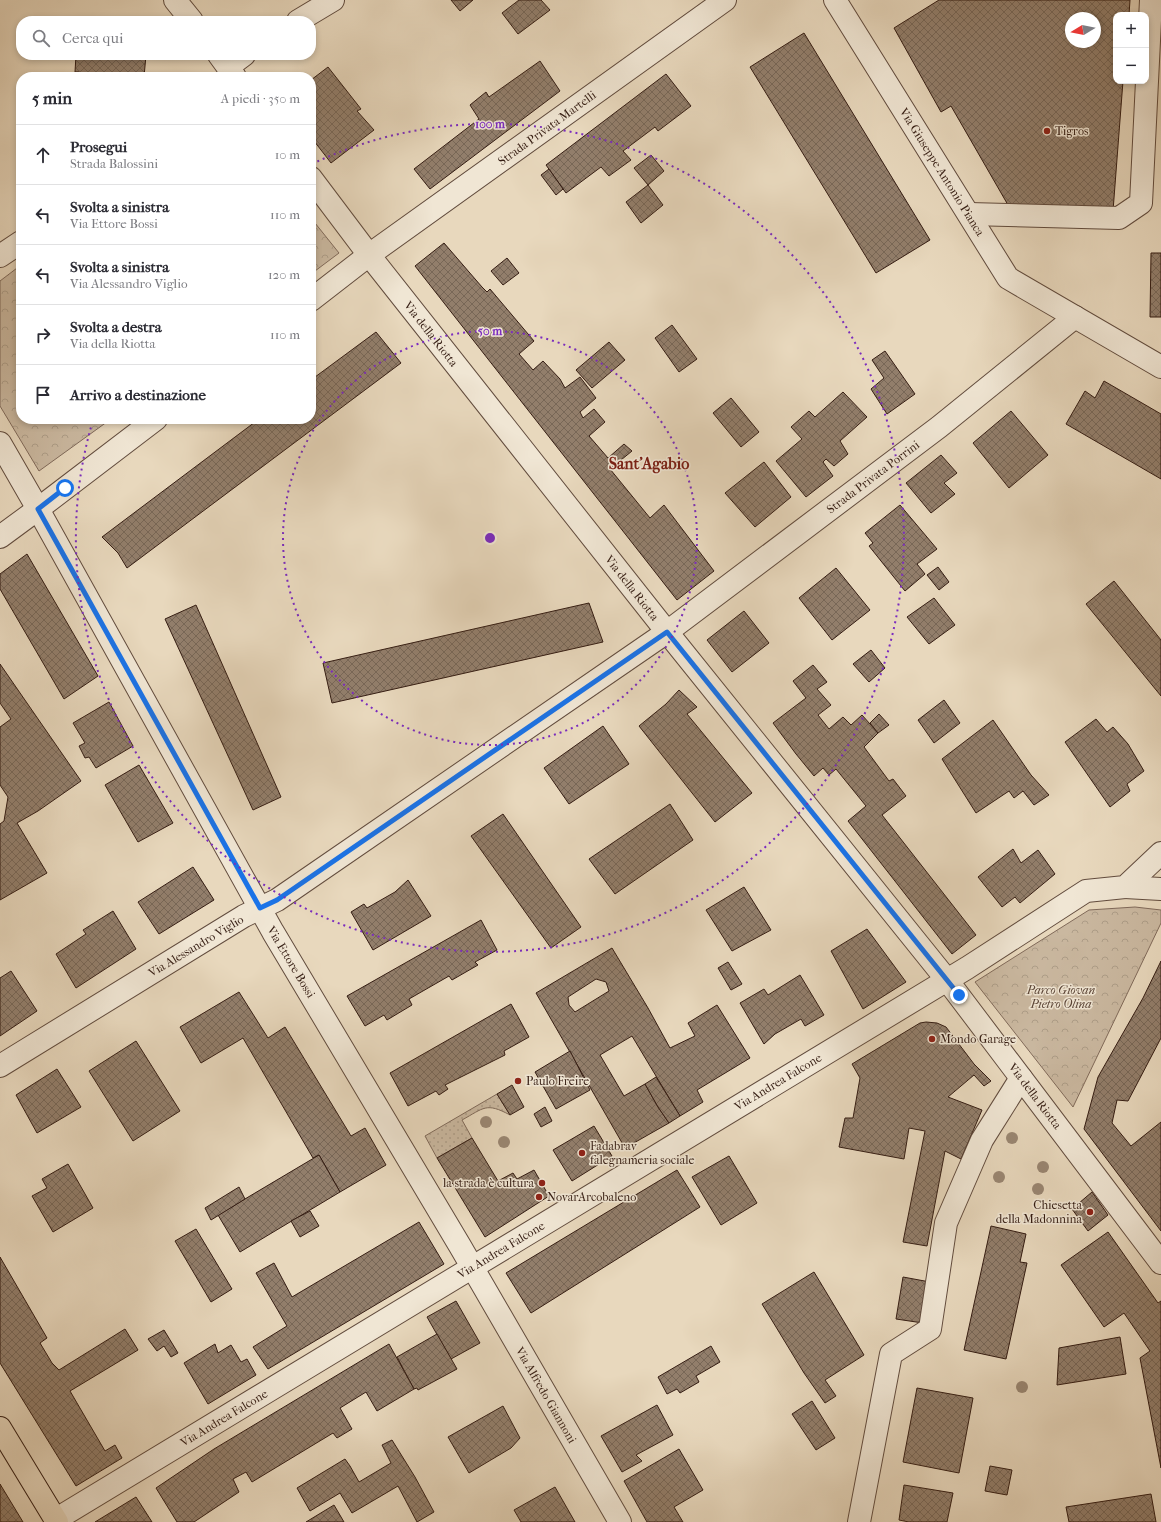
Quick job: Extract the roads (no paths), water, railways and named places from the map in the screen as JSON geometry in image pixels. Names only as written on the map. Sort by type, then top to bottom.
[{"type":"main road","points":[[0,1428],[56,1521]]},
{"type":"street","points":[[175,0],[188,16]]},
{"type":"street","points":[[306,16],[333,0]]},
{"type":"street","name":"Strada Privata Martelli","points":[[316,296],[369,255],[725,0]]},
{"type":"street","name":"Via Giuseppe Antonio Pianca","points":[[835,0],[1008,278],[1161,367]]},
{"type":"street","points":[[969,214],[1119,218],[1141,203],[1151,0]]},
{"type":"street","name":"Via della Riotta","points":[[316,185],[369,255],[667,632],[947,980],[1161,1262]]},
{"type":"street","points":[[0,256],[16,245]]},
{"type":"street","name":"Strada Privata Porrini","points":[[667,632],[939,427],[1075,317]]},
{"type":"street","points":[[0,536],[149,424]]},
{"type":"street","name":"Via Ettore Bossi","points":[[0,443],[260,908],[472,1268]]},
{"type":"street","name":"Via Alessandro Viglio","points":[[0,1066],[237,921],[277,900],[667,632]]},
{"type":"street","points":[[1125,888],[1161,853]]},
{"type":"street","name":"Via Andrea Falcone","points":[[56,1521],[947,980],[1086,891],[1125,888],[1161,889]]},
{"type":"street","points":[[859,1522],[891,1354],[930,1329],[946,1223],[982,1140],[1021,1078]]},
{"type":"street","name":"Via Alfredo Giannoni","points":[[472,1268],[620,1522]]},
{"type":"place","name":"Tigros","points":[[1047,131]]},
{"type":"place","name":"Mondo Garage","points":[[932,1039]]},
{"type":"place","name":"Paulo Freire","points":[[518,1081]]},
{"type":"place","name":"Fadabrav falegnameria sociale","points":[[582,1153]]},
{"type":"place","name":"la strada è cultura","points":[[542,1183]]},
{"type":"place","name":"NovarArcobaleno","points":[[539,1197]]},
{"type":"place","name":"Chiesetta della Madonnina","points":[[1090,1212]]},
{"type":"district","name":"Sant'Agabio","points":[[649,463]]},
{"type":"park label","name":"Parco Giovan Pietro Olina","points":[[1061,997]]}]
